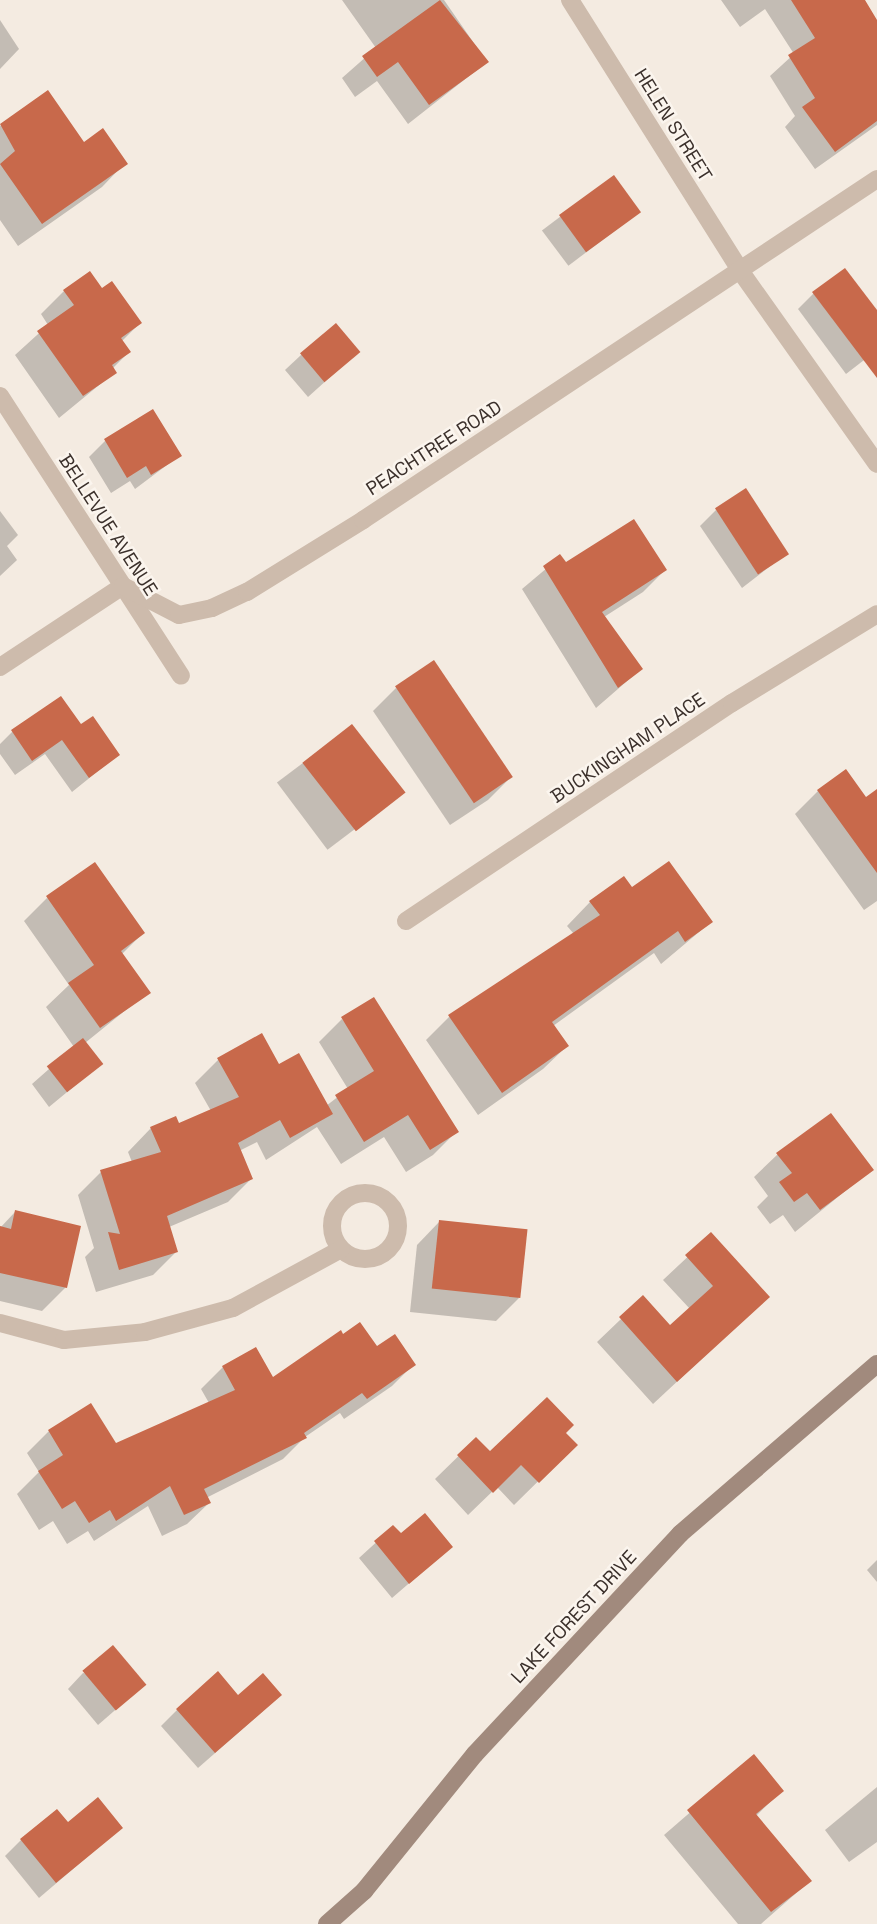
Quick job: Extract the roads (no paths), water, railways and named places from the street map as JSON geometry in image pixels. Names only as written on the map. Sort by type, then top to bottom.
[{"type":"street","name":"HELEN STREET","points":[[570,0],[741,272]]},
{"type":"street","name":"PEACHTREE ROAD","points":[[123,586],[179,615],[212,608],[247,592],[741,272],[877,179]]},
{"type":"street","points":[[741,272],[877,464]]},
{"type":"street","name":"BELLEVUE AVENUE","points":[[0,396],[181,676]]},
{"type":"street","points":[[0,667],[123,586]]},
{"type":"street","name":"BUCKINGHAM PLACE","points":[[406,921],[732,703],[877,614]]},
{"type":"street","points":[[0,1323],[64,1339],[145,1332],[233,1308],[341,1249]]},
{"type":"street","name":"LAKE FOREST DRIVE","points":[[327,1924],[364,1891],[475,1754],[680,1534],[877,1364]]}]
